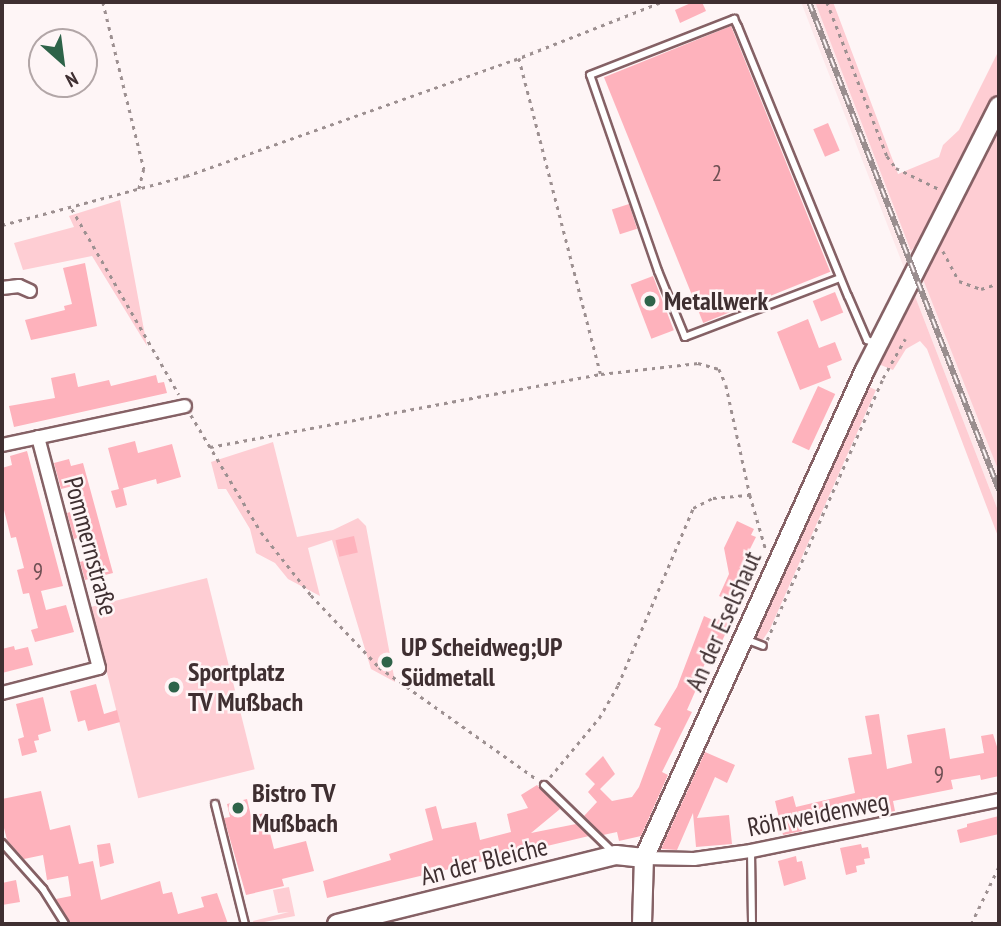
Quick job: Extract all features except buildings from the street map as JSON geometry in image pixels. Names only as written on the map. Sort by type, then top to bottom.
[{"type":"main road","name":"An der Eselshaut","points":[[642,924],[644,858],[877,344],[999,106]]},
{"type":"main road","name":"An der Bleiche","points":[[337,924],[616,855],[644,858]]},
{"type":"street","points":[[2,288],[19,286],[30,291]]},
{"type":"street","points":[[2,444],[185,406]]},
{"type":"street","name":"Pommernstraße","points":[[2,692],[99,668],[38,437]]},
{"type":"street","name":"Röhrweidenweg","points":[[644,858],[694,859],[751,852],[999,800]]},
{"type":"lane","points":[[840,278],[685,337],[658,271],[590,75],[734,19],[867,340],[877,344]]},
{"type":"lane","points":[[744,639],[763,646]]},
{"type":"lane","points":[[544,785],[616,855]]},
{"type":"lane","points":[[215,804],[245,924]]},
{"type":"lane","points":[[2,843],[37,881],[65,924]]},
{"type":"lane","points":[[751,852],[752,924]]},
{"type":"path","points":[[103,2],[144,169],[139,189]]},
{"type":"path","points":[[2,225],[72,209],[139,189],[364,115],[661,2]]},
{"type":"path","points":[[827,2],[890,161],[896,168],[953,196]]},
{"type":"path","points":[[519,58],[601,374]]},
{"type":"path","points":[[72,209],[261,532],[311,596],[379,667],[544,785],[599,718],[618,685],[694,508],[713,498],[750,495]]},
{"type":"path","points":[[931,240],[940,245],[959,281],[981,289],[999,283]]},
{"type":"path","points":[[763,646],[883,378],[905,339]]},
{"type":"path","points":[[210,447],[601,374],[698,363],[719,369],[726,386],[750,495],[768,557]]},
{"type":"path","points":[[971,924],[999,866]]},
{"type":"shaded area","points":[[801,2],[815,2],[980,421],[999,472],[999,513]]},
{"type":"shaded area","points":[[815,2],[833,2],[898,174],[939,157],[943,145],[959,130],[999,50],[999,90],[922,239],[911,251]]},
{"type":"shaded area","points":[[999,121],[999,472],[921,274]]},
{"type":"shaded area","points":[[120,200],[147,346],[92,256],[23,270],[14,243],[74,227],[69,216]]},
{"type":"shaded area","points":[[913,291],[999,513],[999,539],[927,349],[920,341],[906,349],[893,370],[876,363]]},
{"type":"shaded area","points":[[867,386],[876,390],[770,629],[762,641],[751,636]]},
{"type":"shaded area","points":[[273,442],[297,537],[333,530],[358,518],[366,526],[395,682],[371,669],[332,540],[308,548],[320,596],[288,579],[275,563],[256,553],[250,529],[226,489],[218,489],[211,462]]},
{"type":"shaded area","name":"Sportplatz TV Mußbach","points":[[207,578],[255,769],[138,798],[91,607]]},
{"type":"shaded area","points":[[289,887],[295,916],[254,924],[253,921],[289,912],[278,913],[273,890]]},
{"type":"railway","points":[[809,2],[999,490]]},
{"type":"place","name":"Metallwerk","points":[[650,301]]},
{"type":"place","name":"UP Scheidweg;UP Südmetall","points":[[387,662]]},
{"type":"place","name":"Sportplatz TV Mußbach","points":[[174,687]]},
{"type":"place","name":"Bistro TV Mußbach","points":[[238,808]]}]
